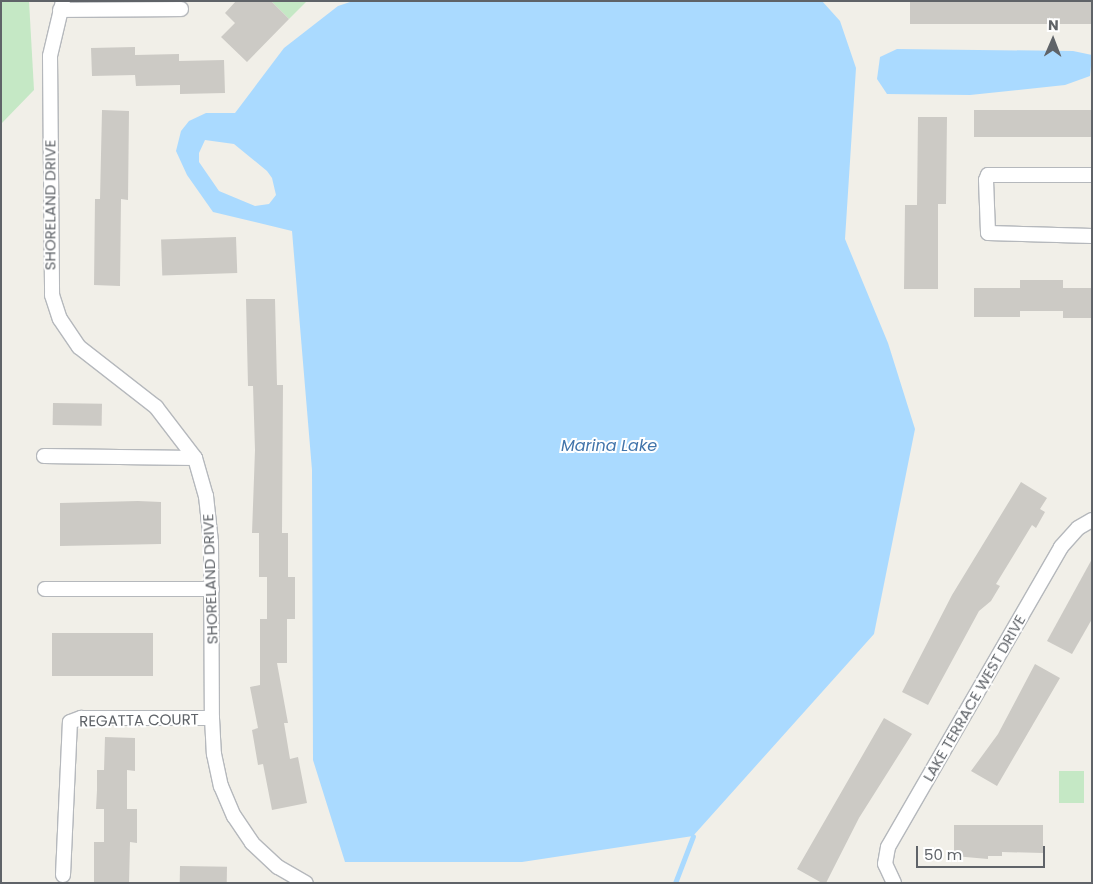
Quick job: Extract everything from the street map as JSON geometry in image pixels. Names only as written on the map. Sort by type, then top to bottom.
[{"type":"street","points":[[62,5],[182,9]]},
{"type":"street","name":"SHORELAND DRIVE","points":[[62,5],[50,56],[50,287],[56,311],[80,347],[156,406],[195,458],[209,519],[212,590],[212,718],[217,770],[234,816],[264,854],[306,883]]},
{"type":"street","points":[[1092,176],[988,175],[986,180],[988,233],[1092,236]]},
{"type":"street","points":[[44,456],[195,458]]},
{"type":"street","name":"LAKE TERRACE WEST DRIVE","points":[[894,883],[885,864],[888,846],[1061,547],[1078,528],[1090,521]]},
{"type":"street","points":[[45,589],[212,590]]},
{"type":"street","name":"REGATTA COURT","points":[[62,876],[70,722],[81,718],[212,718]]},
{"type":"green space","points":[[1,1],[29,1],[34,90],[1,124]]},
{"type":"green space","points":[[271,1],[307,1],[289,19]]},
{"type":"green space","points":[[1059,771],[1084,771],[1084,803],[1059,803]]},
{"type":"water","name":"Marina Lake","points":[[353,1],[822,1],[840,21],[856,68],[845,239],[888,343],[915,429],[874,634],[693,836],[522,862],[345,862],[313,760],[312,470],[292,231],[213,212],[187,175],[176,151],[181,131],[189,121],[206,113],[235,113],[284,48],[338,6]],"holes":[[[205,140],[234,144],[267,171],[272,178],[276,195],[269,204],[255,206],[219,191],[199,162],[199,153]]]},
{"type":"water","points":[[897,49],[1073,51],[1092,55],[1090,76],[1065,85],[970,95],[887,94],[877,79],[880,57]]},
{"type":"building","points":[[236,1],[271,1],[289,19],[247,62],[221,37],[235,23],[225,13]]},
{"type":"building","points":[[910,1],[1091,1],[1091,24],[910,24]]},
{"type":"building","points":[[135,47],[135,55],[179,54],[179,61],[224,60],[225,93],[180,94],[180,85],[136,86],[135,75],[92,76],[91,48]]},
{"type":"building","points":[[102,110],[129,111],[128,200],[121,199],[120,286],[94,285],[95,199],[100,199]]},
{"type":"building","points":[[974,110],[1092,110],[1092,137],[974,137]]},
{"type":"building","points":[[918,117],[947,117],[946,204],[938,204],[938,289],[904,289],[905,205],[917,205]]},
{"type":"building","points":[[236,237],[237,273],[162,276],[161,240]]},
{"type":"building","points":[[1020,280],[1063,280],[1063,288],[1092,288],[1092,318],[1063,318],[1063,311],[1020,311],[1020,317],[974,317],[974,288],[1020,288]]},
{"type":"building","points":[[246,299],[275,299],[277,385],[283,385],[282,533],[288,533],[288,577],[295,577],[295,619],[287,619],[287,663],[277,663],[288,723],[284,723],[290,759],[298,757],[307,803],[272,810],[263,764],[258,765],[252,730],[258,728],[250,687],[260,685],[260,619],[267,619],[267,577],[259,577],[259,533],[252,533],[255,450],[253,386],[248,386]]},
{"type":"building","points":[[53,403],[102,404],[102,426],[53,425]]},
{"type":"building","points":[[1021,482],[1047,498],[1040,509],[1045,512],[1036,528],[1032,525],[996,584],[1000,586],[991,601],[979,611],[928,705],[902,692],[952,595]]},
{"type":"building","points":[[161,502],[161,544],[60,546],[60,503]]},
{"type":"building","points":[[1092,559],[1092,619],[1072,654],[1047,641]]},
{"type":"building","points":[[52,633],[153,633],[153,676],[52,676]]},
{"type":"building","points":[[1035,664],[1060,678],[997,786],[971,771],[998,734]]},
{"type":"building","points":[[884,718],[912,734],[859,818],[826,883],[822,883],[797,869]]},
{"type":"building","points":[[105,737],[135,738],[135,771],[127,770],[127,809],[137,809],[137,843],[130,842],[129,883],[94,883],[94,842],[104,842],[104,809],[96,809],[97,770],[104,770]]},
{"type":"building","points":[[954,825],[1043,825],[1043,853],[1002,852],[1002,856],[988,856],[988,859],[954,856]]},
{"type":"building","points":[[180,866],[227,867],[227,883],[180,883]]},
{"type":"waterway","points":[[675,883],[693,836]]}]
